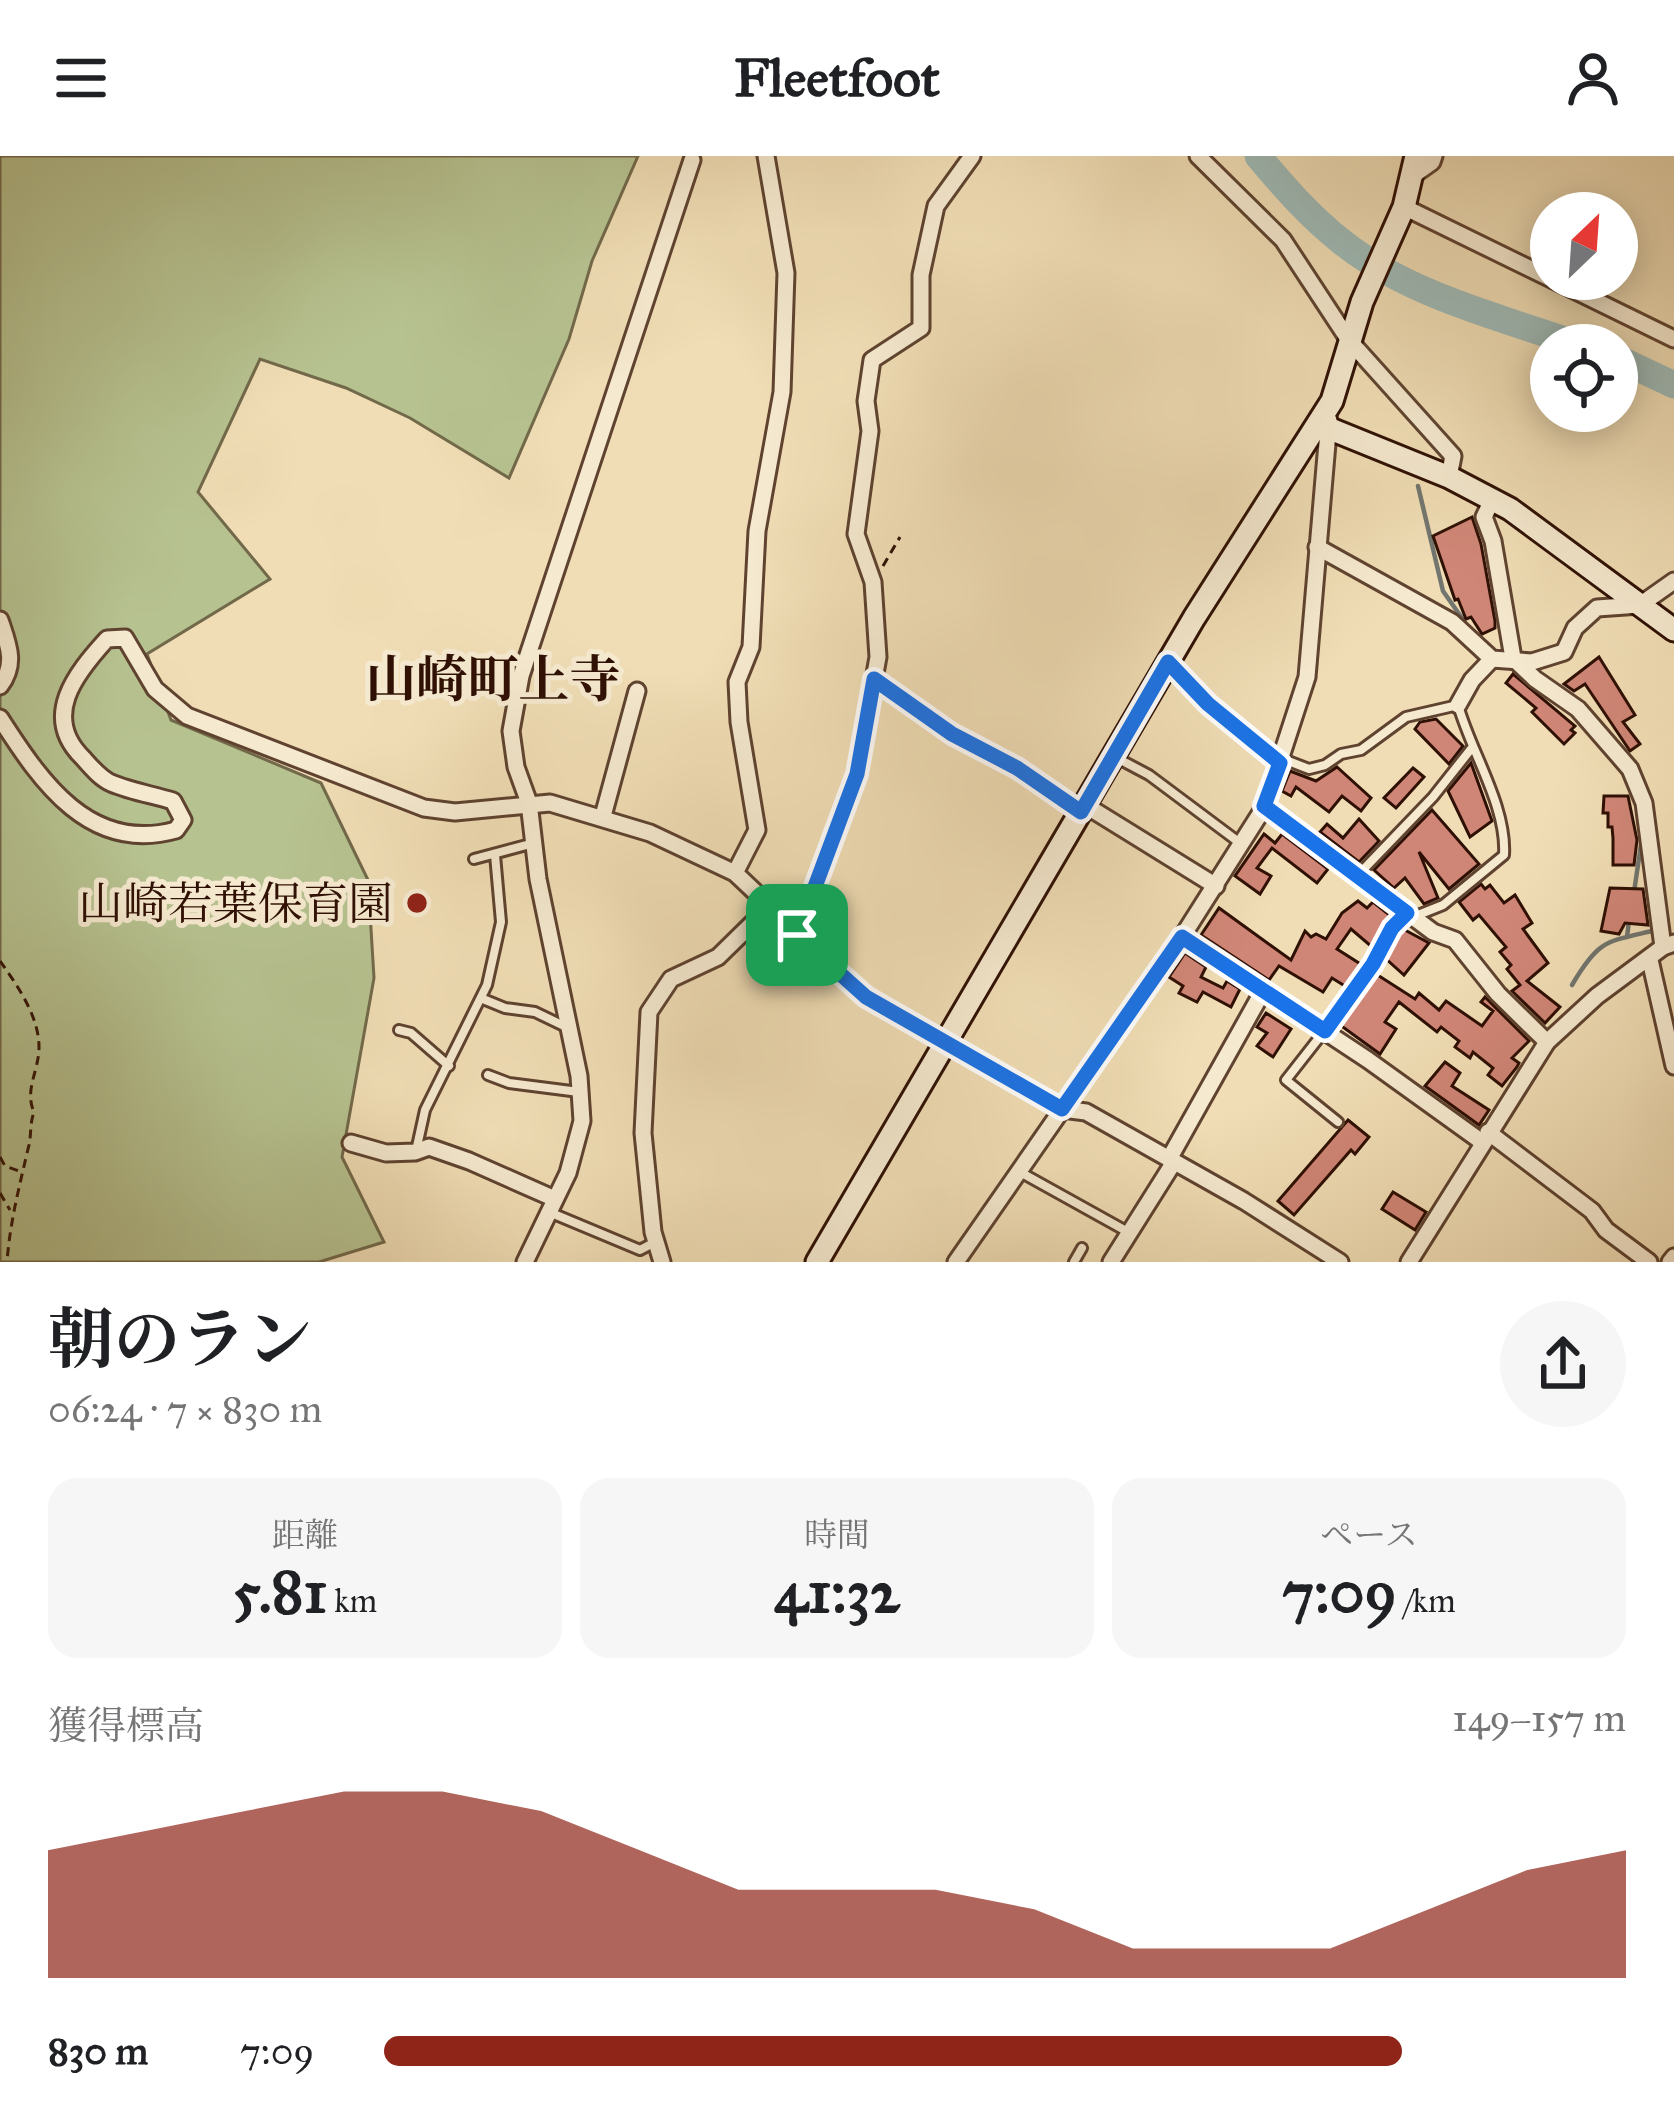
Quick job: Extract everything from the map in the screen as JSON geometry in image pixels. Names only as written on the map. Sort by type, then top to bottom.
[{"type":"main road","points":[[817,1262],[1168,662],[1332,401],[1348,339],[1402,211],[1415,165]]},
{"type":"main road","points":[[1328,428],[1449,477],[1492,500],[1550,536],[1674,630]]},
{"type":"street","points":[[735,873],[758,830],[739,722],[737,682],[751,646],[757,531],[782,392],[785,273],[766,156]]},
{"type":"street","points":[[797,935],[857,774],[878,657],[872,582],[856,534],[870,430],[866,401],[872,360],[921,328],[921,275],[936,206],[972,156]]},
{"type":"street","points":[[1198,156],[1282,240],[1348,339],[1453,456],[1449,477]]},
{"type":"street","points":[[1415,165],[1434,156]]},
{"type":"street","points":[[525,1262],[568,1173],[582,1121],[529,803],[516,767],[511,730],[521,676],[692,160]]},
{"type":"street","points":[[1402,211],[1674,339]]},
{"type":"street","points":[[959,1261],[1182,937],[1264,806],[1307,676],[1332,401]]},
{"type":"street","points":[[1409,1262],[1547,1042],[1597,996],[1668,945],[1644,803],[1630,769],[1578,709],[1535,680],[1513,658],[1494,546],[1484,517],[1492,500]]},
{"type":"street","points":[[1317,547],[1452,622],[1492,659]]},
{"type":"street","points":[[1458,705],[1472,680],[1492,659],[1532,662],[1564,652],[1575,628],[1598,608],[1640,605],[1674,581]]},
{"type":"street","points":[[0,620],[10,650],[10,673],[0,686]]},
{"type":"street","points":[[0,718],[34,772],[85,819],[124,835],[150,837],[176,830],[183,820],[173,801],[106,782],[62,730],[63,700],[82,667],[106,639],[125,638],[155,689],[187,716],[424,808],[455,812],[550,802],[603,816],[735,873],[866,997],[1062,1109],[1086,1112],[1340,1262]]},
{"type":"street","points":[[603,816],[637,691]]},
{"type":"street","points":[[1264,806],[1433,932],[1455,940],[1498,994],[1547,1042]]},
{"type":"street","points":[[1083,808],[1216,886]]},
{"type":"street","points":[[662,1262],[644,1133],[650,1012],[671,979],[718,957],[768,908]]},
{"type":"street","points":[[1182,937],[1592,1211],[1606,1229],[1649,1262]]},
{"type":"street","points":[[1650,960],[1674,1066]]},
{"type":"street","points":[[1112,1262],[1263,991]]},
{"type":"street","points":[[351,1143],[386,1153],[429,1147],[552,1206]]},
{"type":"lane","points":[[1168,662],[1208,704],[1281,760],[1309,769],[1361,750],[1406,717],[1458,705],[1471,749],[1489,776],[1504,855],[1443,905],[1410,915],[1392,928],[1373,964],[1286,1081],[1338,1122]]},
{"type":"lane","points":[[1359,874],[1433,797],[1471,749]]},
{"type":"lane","points":[[1114,756],[1149,775],[1241,844]]},
{"type":"lane","points":[[474,859],[534,844]]},
{"type":"lane","points":[[415,1152],[425,1110],[483,999],[501,922],[495,855]]},
{"type":"lane","points":[[483,999],[536,1012],[569,1029]]},
{"type":"lane","points":[[399,1030],[411,1033],[448,1066]]},
{"type":"lane","points":[[488,1075],[509,1083],[580,1093]]},
{"type":"lane","points":[[1019,1172],[1129,1233]]},
{"type":"lane","points":[[552,1206],[640,1250],[656,1241]]},
{"type":"lane","points":[[1073,1262],[1082,1248]]},
{"type":"path","points":[[872,582],[901,537]]},
{"type":"path","points":[[874,679],[952,734],[1083,808]]},
{"type":"path","points":[[0,961],[23,995],[40,1042],[28,1099],[34,1112],[31,1141],[11,1212],[7,1262]]},
{"type":"path","points":[[0,1157],[5,1166],[22,1172]]},
{"type":"path","points":[[0,1193],[11,1212]]},
{"type":"green space","points":[[0,156],[638,156],[592,261],[569,339],[509,478],[410,418],[346,388],[260,359],[198,492],[270,579],[147,654],[171,720],[321,783],[368,880],[374,978],[342,1157],[384,1242],[319,1262],[0,1262]]},
{"type":"building","points":[[1472,517],[1495,621],[1495,628],[1482,634],[1455,600],[1433,536]]},
{"type":"building","points":[[1599,657],[1635,715],[1623,722],[1640,744],[1630,751],[1585,684],[1574,691],[1564,684]]},
{"type":"building","points":[[1513,674],[1575,726],[1571,730],[1575,733],[1564,744],[1532,712],[1536,708],[1506,683]]},
{"type":"building","points":[[1436,719],[1463,746],[1449,764],[1415,729],[1420,722]]},
{"type":"building","points":[[1471,763],[1492,821],[1470,837],[1448,791]]},
{"type":"building","points":[[1337,767],[1371,798],[1361,811],[1342,796],[1329,812],[1296,787],[1291,796],[1282,791],[1290,771],[1316,781]]},
{"type":"building","points":[[1413,768],[1424,777],[1396,808],[1384,798]]},
{"type":"building","points":[[1604,796],[1628,796],[1637,840],[1634,865],[1613,865],[1612,827],[1608,827],[1608,813],[1603,813]]},
{"type":"building","points":[[1432,810],[1479,864],[1449,889],[1419,852],[1438,898],[1424,904],[1405,878],[1394,888],[1374,870]]},
{"type":"building","points":[[1359,819],[1379,841],[1359,862],[1320,832],[1327,824],[1343,838]]},
{"type":"building","points":[[1264,834],[1275,843],[1282,834],[1328,869],[1317,883],[1272,848],[1257,868],[1271,876],[1260,894],[1235,876]]},
{"type":"building","points":[[1481,884],[1485,889],[1490,885],[1504,903],[1515,895],[1532,923],[1523,929],[1548,963],[1527,981],[1560,1007],[1545,1023],[1512,991],[1520,985],[1500,952],[1506,947],[1479,915],[1473,920],[1459,902]]},
{"type":"building","points":[[1610,888],[1643,889],[1648,925],[1625,923],[1619,934],[1601,931]]},
{"type":"building","points":[[1358,901],[1367,908],[1373,902],[1392,917],[1372,947],[1351,929],[1337,949],[1362,965],[1348,988],[1332,978],[1323,992],[1279,966],[1269,980],[1201,935],[1219,908],[1291,960],[1305,931],[1326,939],[1342,913]]},
{"type":"building","points":[[1403,929],[1429,943],[1404,975],[1385,958]]},
{"type":"building","points":[[1185,953],[1206,967],[1201,977],[1223,988],[1227,981],[1240,989],[1231,1007],[1203,992],[1197,1002],[1179,993],[1183,986],[1169,977]]},
{"type":"building","points":[[1376,974],[1415,999],[1419,993],[1439,1010],[1446,1001],[1482,1026],[1493,1011],[1481,1002],[1485,997],[1529,1041],[1512,1058],[1519,1063],[1517,1067],[1502,1086],[1488,1075],[1493,1068],[1473,1052],[1470,1058],[1455,1047],[1459,1041],[1441,1027],[1437,1032],[1399,1002],[1385,1022],[1396,1029],[1380,1054],[1340,1025]]},
{"type":"building","points":[[1266,1013],[1291,1029],[1273,1057],[1257,1046],[1267,1033],[1257,1027]]},
{"type":"building","points":[[1445,1062],[1460,1073],[1452,1086],[1489,1110],[1479,1125],[1425,1086]]},
{"type":"building","points":[[1348,1120],[1369,1137],[1355,1154],[1351,1150],[1294,1215],[1278,1201]]},
{"type":"building","points":[[1393,1192],[1426,1212],[1415,1230],[1382,1209]]},
{"type":"waterway","points":[[1258,156],[1319,222],[1368,260],[1425,290],[1530,328]]},
{"type":"waterway","points":[[1638,368],[1674,385]]},
{"type":"waterway","points":[[1418,486],[1443,591],[1464,621]]},
{"type":"waterway","points":[[1634,892],[1642,838]]},
{"type":"waterway","points":[[1627,937],[1629,921]]},
{"type":"waterway","points":[[1572,985],[1605,945],[1656,930]]},
{"type":"place","name":"山崎若葉保育園","points":[[417,903]]},
{"type":"district","name":"山崎町上寺","points":[[493,680]]},
{"type":"route","points":[[1168,662],[1208,704],[1280,763],[1264,806],[1407,913],[1392,928],[1358,988],[1325,1031],[1182,937],[1062,1109],[866,997],[797,935],[857,774],[874,679],[952,734],[1017,768],[1081,812],[1168,662]]}]
